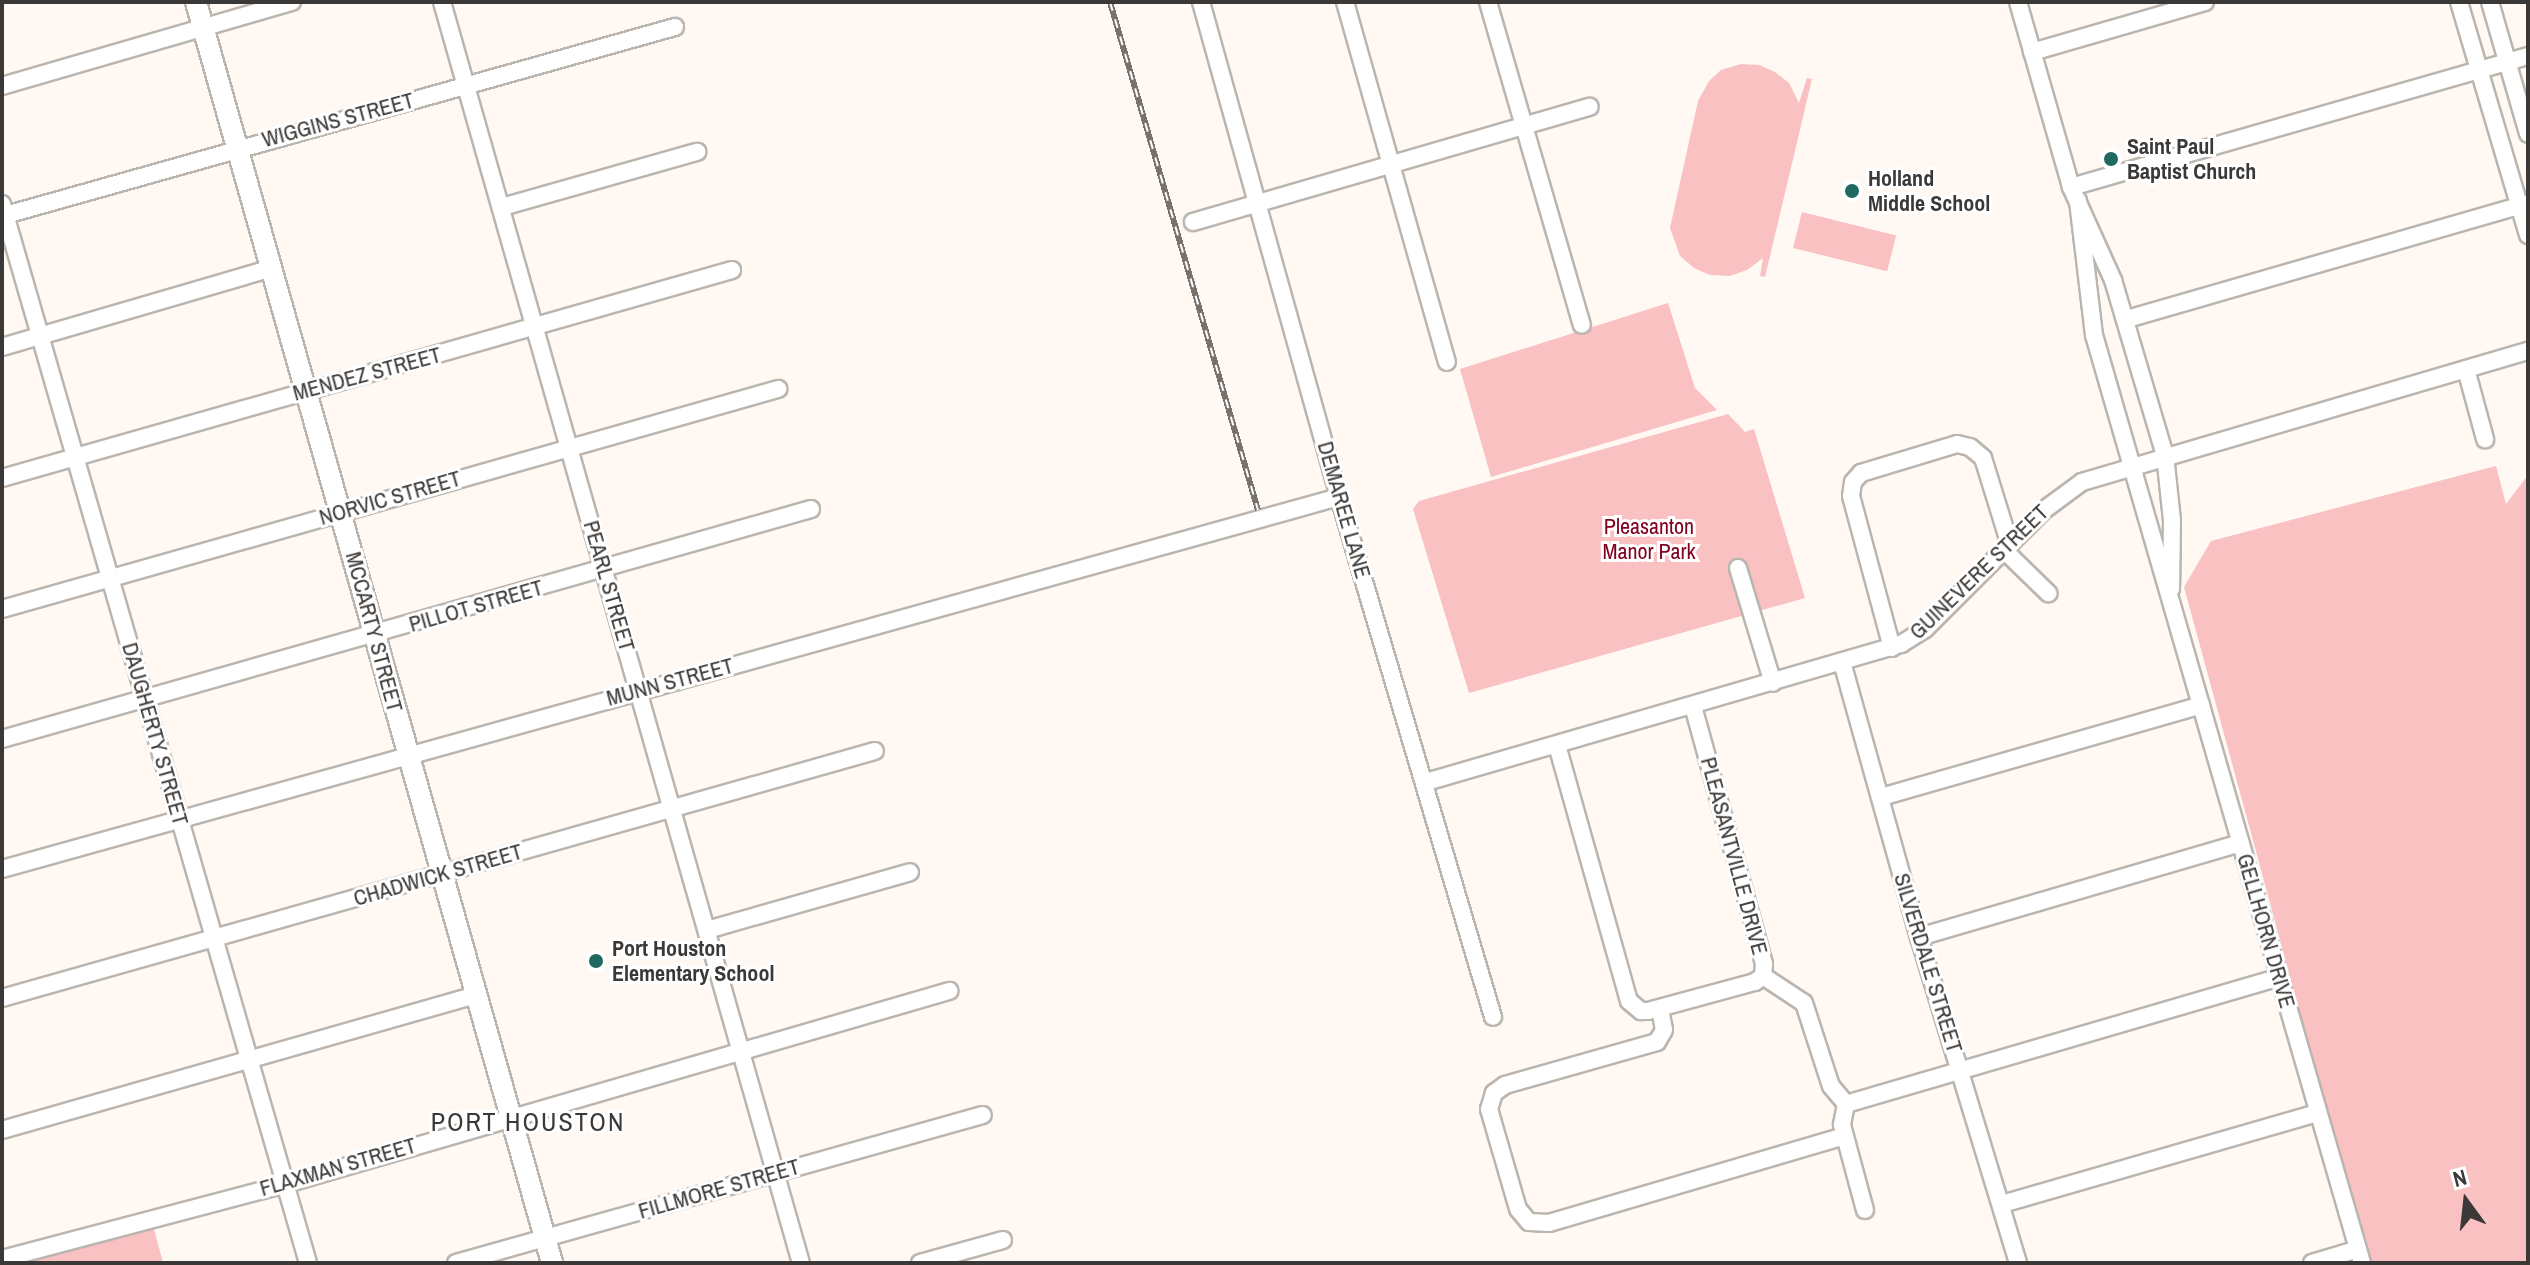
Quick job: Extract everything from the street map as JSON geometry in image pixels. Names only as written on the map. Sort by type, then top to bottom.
[{"type":"main road","name":"MCCARTY STREET","points":[[196,2],[552,1263]]},
{"type":"street","points":[[2,86],[292,2]]},
{"type":"street","name":"PEARL STREET","points":[[442,2],[801,1263]]},
{"type":"street","name":"DEMAREE LANE","points":[[1201,2],[1339,497],[1426,782],[1493,1017]]},
{"type":"street","points":[[1345,2],[1447,362]]},
{"type":"street","points":[[1488,2],[1582,325]]},
{"type":"street","name":"GELLHORN DRIVE","points":[[2018,2],[2074,194],[2127,319],[2165,455],[2172,520],[2170,598]]},
{"type":"street","points":[[2032,52],[2205,2]]},
{"type":"street","points":[[2459,2],[2524,205],[2528,235]]},
{"type":"street","points":[[2490,2],[2528,134]]},
{"type":"street","name":"WIGGINS STREET","points":[[3,212],[675,27]]},
{"type":"street","points":[[2074,194],[2528,56]]},
{"type":"street","points":[[1193,222],[1590,107]]},
{"type":"street","points":[[502,207],[697,152]]},
{"type":"street","name":"GELLHORN DRIVE","points":[[2074,194],[2094,335],[2360,1256]]},
{"type":"street","points":[[2127,319],[2524,205]]},
{"type":"street","name":"DAUGHERTY STREET","points":[[3,212],[308,1263]]},
{"type":"street","points":[[2,347],[273,268]]},
{"type":"street","name":"MENDEZ STREET","points":[[2,478],[304,391],[536,329],[732,270]]},
{"type":"street","name":"GUINEVERE STREET","points":[[1426,782],[1892,648],[1925,629],[2068,490],[2098,475],[2528,351]]},
{"type":"street","points":[[2466,369],[2485,439]]},
{"type":"street","name":"NORVIC STREET","points":[[2,609],[778,389]]},
{"type":"street","points":[[1892,648],[1851,496],[1857,477],[1865,469],[1957,444],[1974,449],[1983,458],[2007,548],[2048,593]]},
{"type":"street","name":"MUNN STREET","points":[[2,869],[181,822],[408,755],[1339,497]]},
{"type":"street","name":"PILLOT STREET","points":[[2,739],[811,509]]},
{"type":"street","points":[[1738,568],[1773,683]]},
{"type":"street","name":"SILVERDALE STREET","points":[[1842,662],[1919,937],[2018,1263]]},
{"type":"street","points":[[1881,797],[2201,705]]},
{"type":"street","name":"PLEASANTVILLE DRIVE","points":[[1693,706],[1764,964],[1763,976],[1799,996],[1804,1003],[1831,1086],[1846,1104]]},
{"type":"street","points":[[1557,745],[1629,1001],[1641,1011],[1660,1009],[1755,982],[1763,976]]},
{"type":"street","name":"CHADWICK STREET","points":[[2,998],[214,941],[875,751]]},
{"type":"street","points":[[1919,937],[2241,843]]},
{"type":"street","points":[[707,930],[910,872]]},
{"type":"street","points":[[1865,1210],[1844,1136],[1842,1114],[1846,1104],[2279,977]]},
{"type":"street","name":"FLAXMAN STREET","points":[[2,1259],[286,1184],[949,991]]},
{"type":"street","points":[[2,1130],[477,995]]},
{"type":"street","points":[[1660,1009],[1664,1030],[1657,1042],[1505,1085],[1494,1093],[1489,1109],[1518,1209],[1529,1222],[1549,1223],[1844,1136]]},
{"type":"street","points":[[2002,1204],[2318,1113]]},
{"type":"street","name":"FILLMORE STREET","points":[[456,1263],[983,1115]]},
{"type":"street","points":[[920,1263],[1003,1240]]},
{"type":"street","points":[[2312,1263],[2360,1256]]},
{"type":"green space","points":[[1741,64],[1759,65],[1775,72],[1789,83],[1799,103],[1807,78],[1812,79],[1765,277],[1760,276],[1763,258],[1747,270],[1730,276],[1710,275],[1694,268],[1680,256],[1670,228],[1698,101],[1709,81],[1721,70]]},
{"type":"green space","points":[[1802,212],[1896,235],[1887,271],[1793,248]]},
{"type":"green space","points":[[1668,303],[1695,388],[1717,410],[1491,477],[1460,369]]},
{"type":"green space","name":"Pleasanton Manor Park","points":[[1728,414],[1745,432],[1754,429],[1805,598],[1469,693],[1413,509],[1419,501]]},
{"type":"green space","points":[[2496,466],[2506,504],[2528,475],[2528,1263],[2368,1263],[2184,587],[2211,541]]},
{"type":"green space","points":[[152,1222],[163,1263],[4,1263]]},
{"type":"railway","points":[[1110,2],[1258,510]]},
{"type":"place","name":"Saint Paul Baptist Church","points":[[2111,159]]},
{"type":"place","name":"Holland Middle School","points":[[1852,191]]},
{"type":"place","name":"Port Houston Elementary School","points":[[596,961]]},
{"type":"district","name":"PORT HOUSTON","points":[[528,1122]]}]
